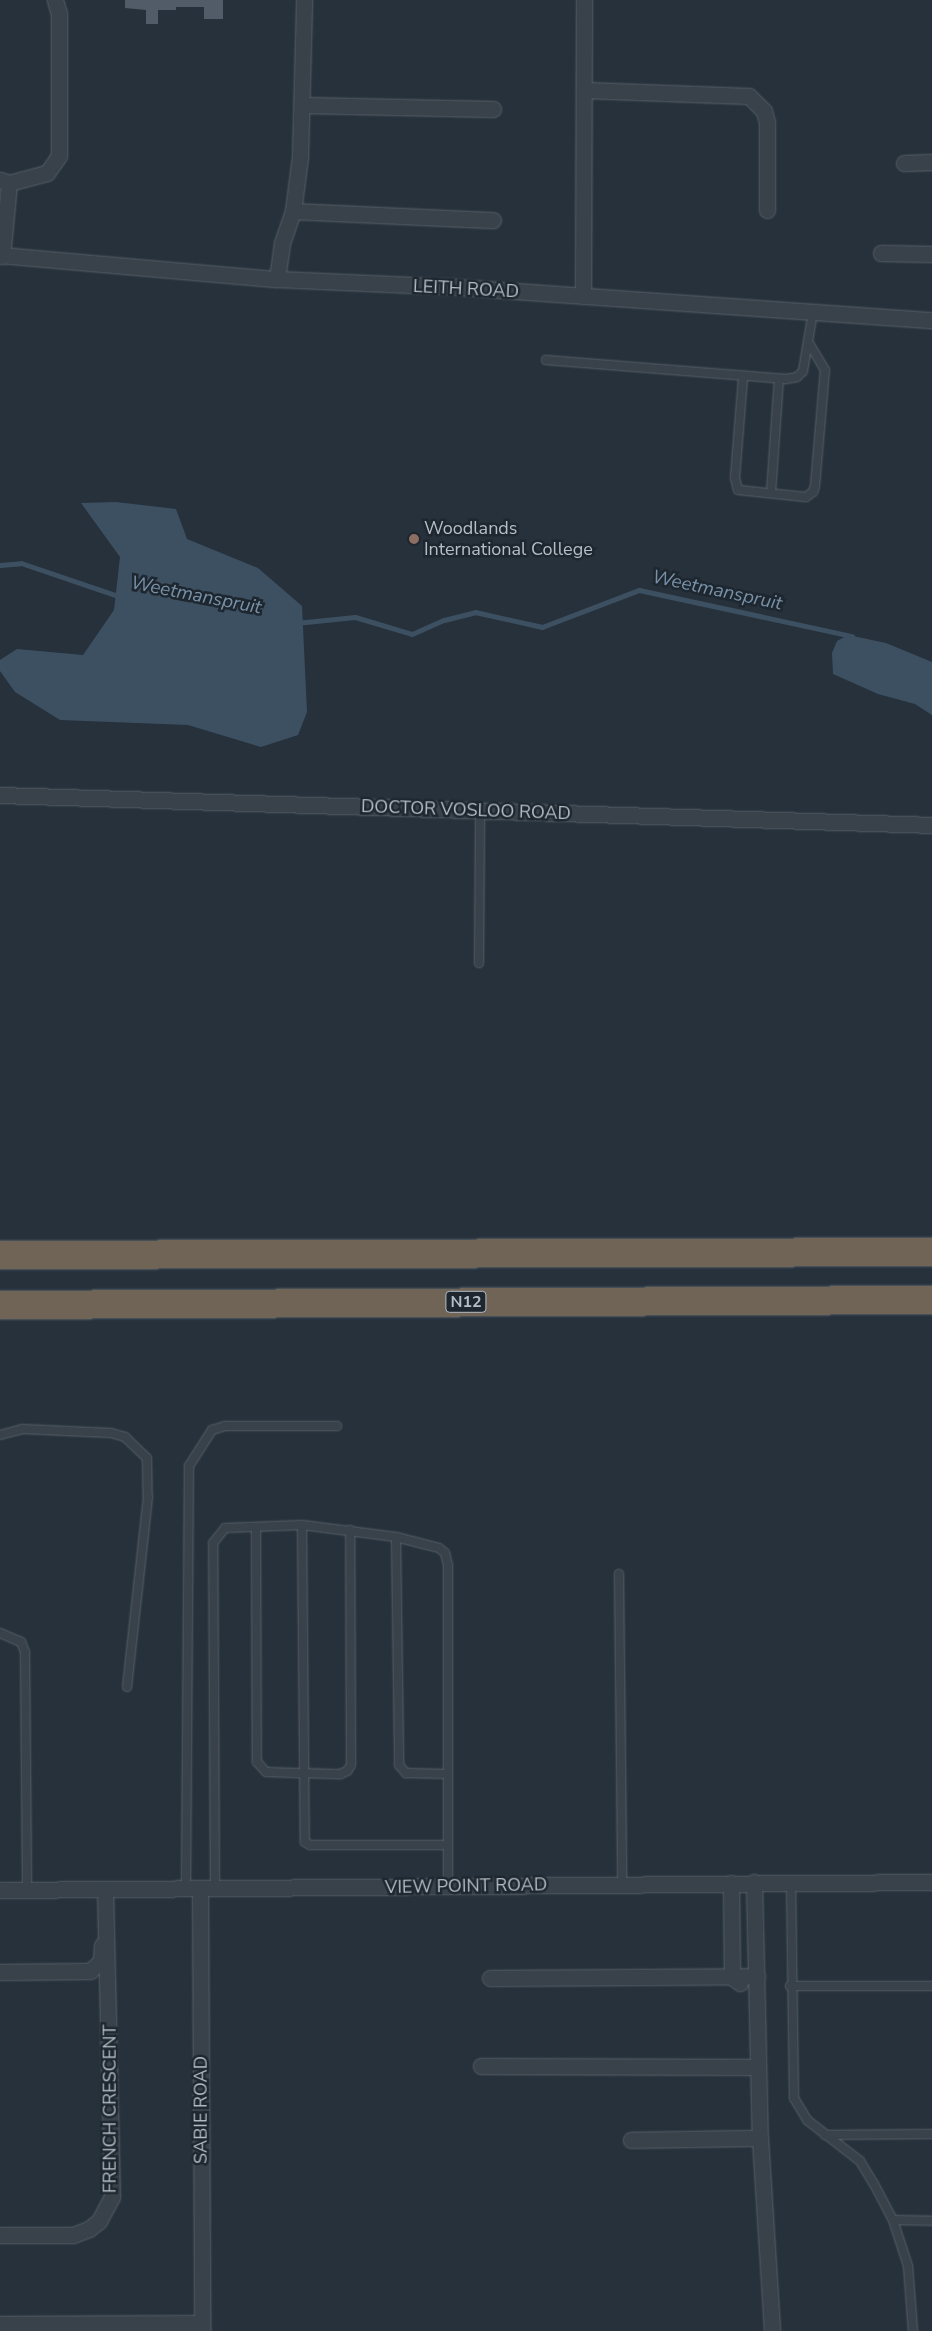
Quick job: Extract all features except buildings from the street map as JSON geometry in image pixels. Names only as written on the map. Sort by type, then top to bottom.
[{"type":"highway","points":[[0,1255],[932,1252]]},
{"type":"highway","name":"N12","points":[[0,1305],[932,1300]]},
{"type":"street","points":[[1,256],[4,182],[46,173],[59,156],[59,14],[55,0]]},
{"type":"street","points":[[277,279],[282,243],[293,210],[303,105],[304,0]]},
{"type":"street","points":[[584,0],[584,296]]},
{"type":"street","points":[[584,90],[749,96],[764,111],[767,122],[767,210]]},
{"type":"street","points":[[303,105],[493,109]]},
{"type":"street","points":[[904,163],[932,162]]},
{"type":"street","points":[[293,210],[493,220]]},
{"type":"street","points":[[881,253],[932,254]]},
{"type":"street","name":"LEITH ROAD","points":[[1,256],[277,279],[584,296],[932,320]]},
{"type":"street","name":"DOCTOR VOSLOO ROAD","points":[[0,795],[932,825]]},
{"type":"street","points":[[754,1882],[760,2138],[772,2331]]},
{"type":"street","name":"VIEW POINT ROAD","points":[[0,1890],[754,1882],[932,1882]]},
{"type":"street","points":[[731,1883],[732,1977]]},
{"type":"street","name":"SABIE ROAD","points":[[200,1888],[202,2327]]},
{"type":"street","points":[[0,1972],[90,1971],[96,1966],[102,1954],[103,1890]]},
{"type":"street","name":"FRENCH CRESCENT","points":[[0,2235],[23,2237],[81,2232],[100,2221],[112,2197],[103,1890]]},
{"type":"street","points":[[490,1978],[756,1976]]},
{"type":"street","points":[[732,1977],[756,1996]]},
{"type":"street","points":[[481,2066],[758,2067]]},
{"type":"street","points":[[630,2140],[760,2138]]},
{"type":"street","points":[[0,2324],[202,2327]]},
{"type":"lane","points":[[546,360],[744,378],[779,380],[797,377],[802,371],[809,343],[813,312]]},
{"type":"lane","points":[[744,378],[736,485],[738,490],[806,497],[813,492],[815,486],[825,370],[821,359],[809,343]]},
{"type":"lane","points":[[771,493],[779,380]]},
{"type":"lane","points":[[479,963],[480,811]]},
{"type":"lane","points":[[200,1888],[189,1466],[212,1430],[225,1426],[337,1426]]},
{"type":"lane","points":[[0,1435],[22,1429],[111,1432],[125,1437],[147,1458],[148,1497],[126,1688]]},
{"type":"lane","points":[[200,1888],[213,1543],[225,1528],[302,1525],[396,1537],[439,1548],[445,1553],[448,1565],[448,1886]]},
{"type":"lane","points":[[302,1525],[303,1836],[310,1845],[448,1845]]},
{"type":"lane","points":[[256,1526],[257,1762],[266,1772],[340,1774],[348,1771],[351,1765],[350,1530]]},
{"type":"lane","points":[[396,1537],[399,1765],[406,1773],[448,1774]]},
{"type":"lane","points":[[619,1574],[622,1884]]},
{"type":"lane","points":[[0,1633],[21,1642],[25,1652],[27,1890]]},
{"type":"lane","points":[[791,1882],[790,1986],[794,2098],[807,2120],[860,2161],[893,2220],[911,2282],[914,2331]]},
{"type":"lane","points":[[790,1986],[932,1986]]},
{"type":"lane","points":[[825,2135],[932,2134]]},
{"type":"lane","points":[[893,2220],[932,2221]]},
{"type":"water","points":[[116,502],[176,509],[187,539],[258,568],[302,606],[307,712],[298,735],[261,747],[188,725],[60,720],[15,692],[0,671],[0,660],[17,649],[83,655],[114,610],[120,557],[81,503]]},
{"type":"water","points":[[848,635],[886,643],[932,662],[932,715],[915,704],[878,694],[833,674],[832,653],[837,641]]},
{"type":"waterway","name":"Weetmanspruit","points":[[0,565],[21,563],[121,597]]},
{"type":"waterway","name":"Weetmanspruit","points":[[296,623],[355,617],[412,634],[444,620],[475,612],[542,627],[639,590],[852,636]]},
{"type":"place","name":"Woodlands International College","points":[[414,539]]}]
